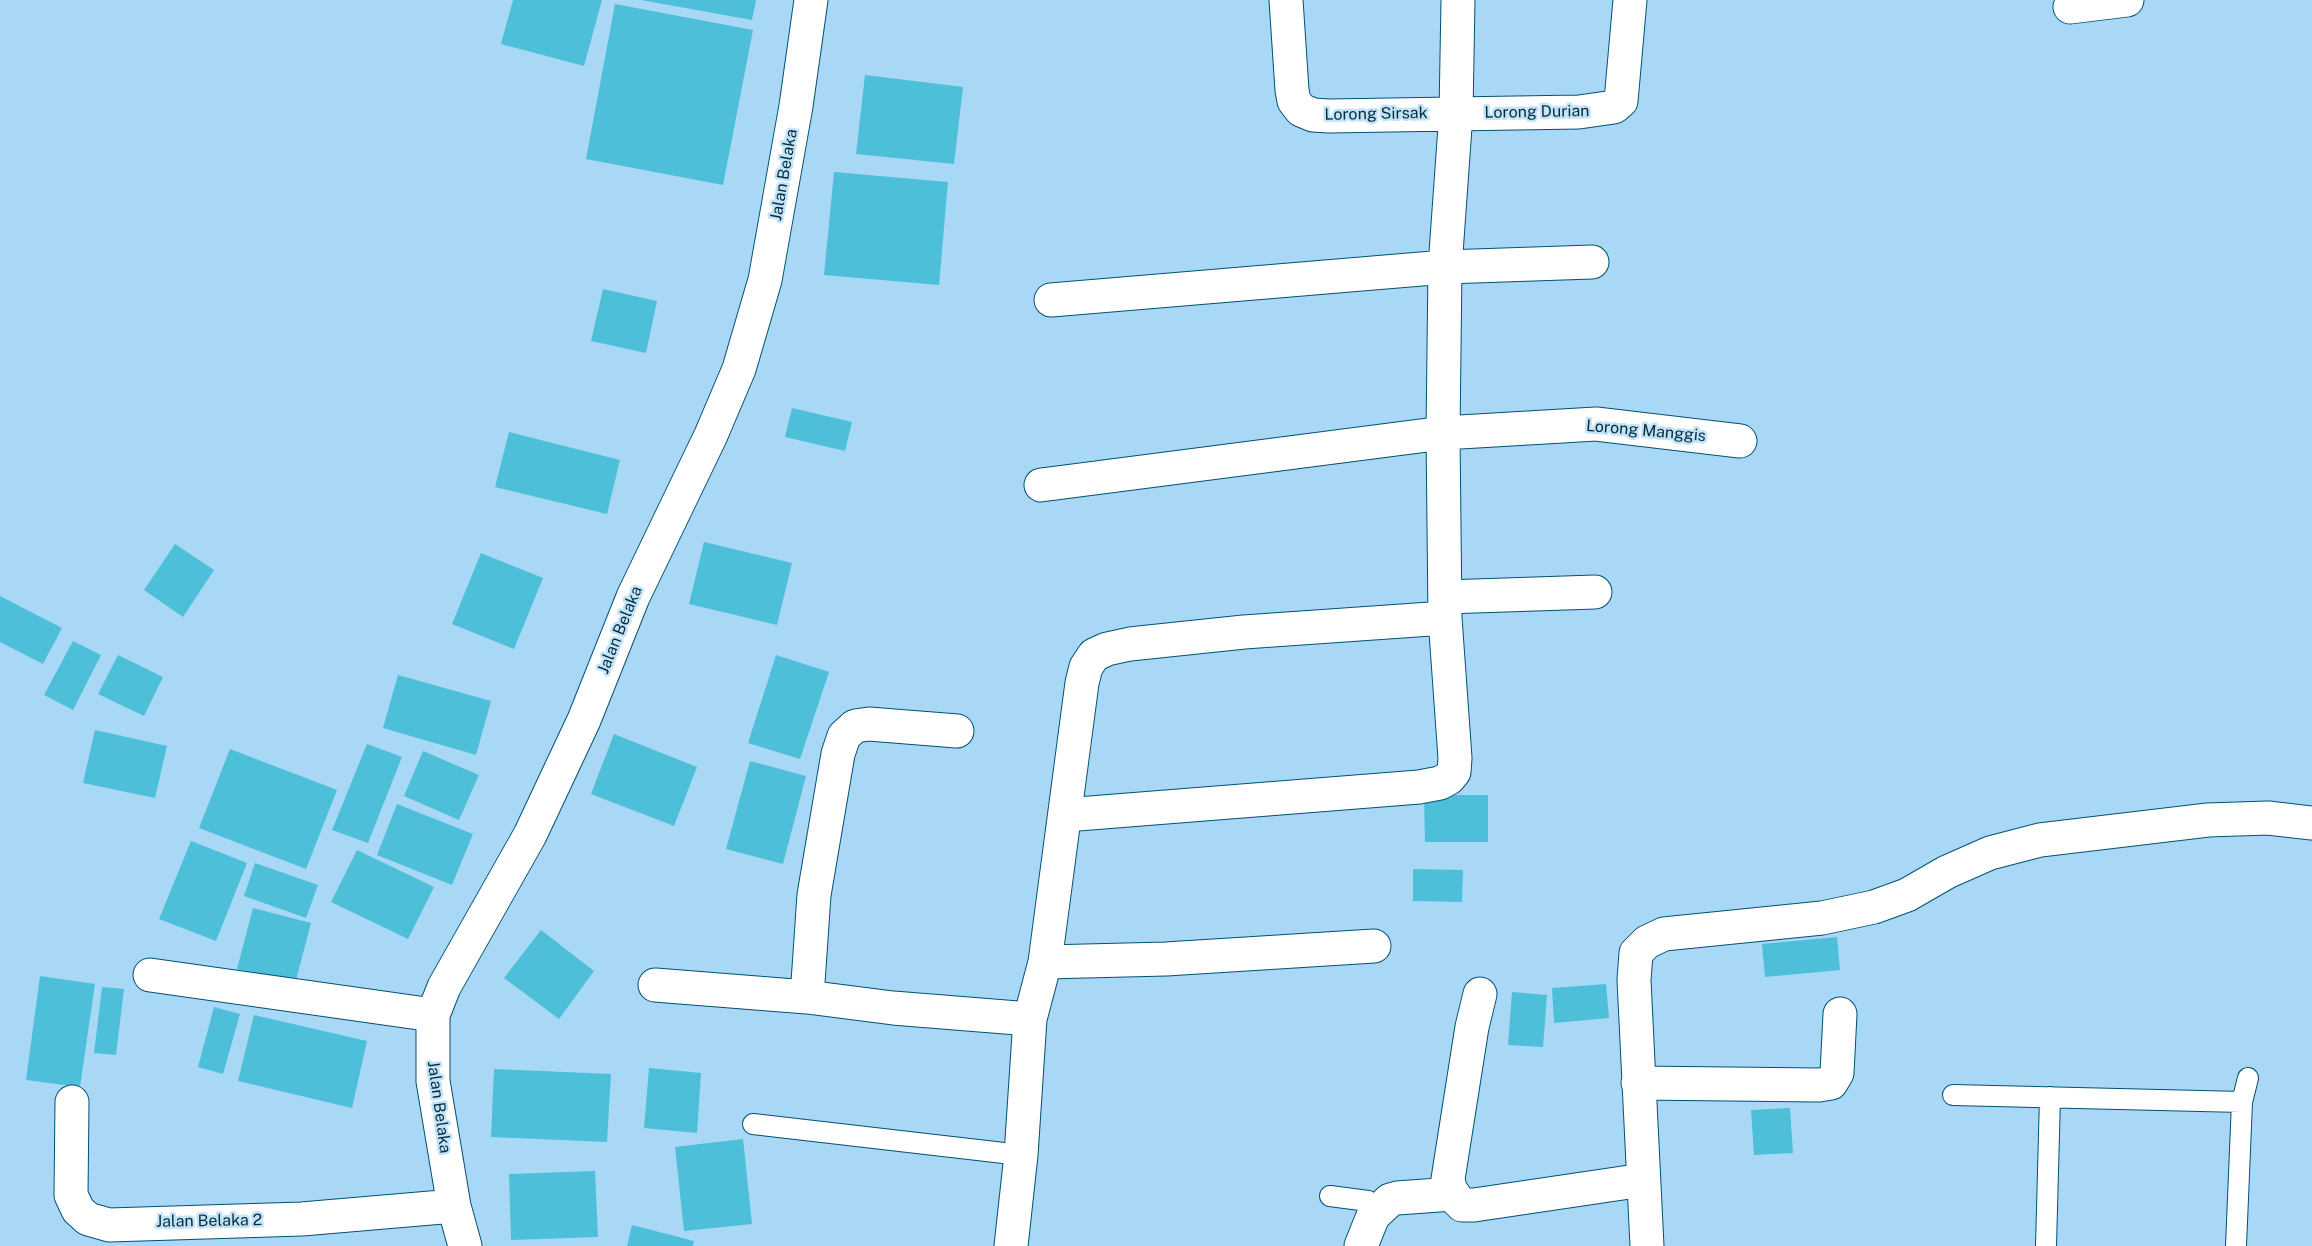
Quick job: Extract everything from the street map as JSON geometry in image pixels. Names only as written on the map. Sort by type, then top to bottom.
[{"type":"street","points":[[811,0],[816,0]]},
{"type":"street","name":"Jalan Belaka","points":[[465,1246],[454,1206],[433,1081],[433,1015],[444,987],[530,834],[579,730],[633,597],[711,435],[739,369],[765,280],[796,106],[811,0]]},
{"type":"street","name":"Lorong Sirsak","points":[[1286,0],[1292,90],[1294,101],[1301,110],[1313,115],[1329,116],[1456,113]]},
{"type":"street","points":[[1065,815],[1419,787],[1440,783],[1454,772],[1445,608],[1443,433],[1445,267],[1456,113],[1458,0]]},
{"type":"street","name":"Lorong Durian","points":[[1456,113],[1579,112],[1619,105],[1622,100],[1630,0]]},
{"type":"street","points":[[2070,7],[2127,0]]},
{"type":"street","points":[[1051,300],[1445,267],[1592,262]]},
{"type":"street","name":"Lorong Manggis","points":[[1041,485],[1443,433],[1596,424],[1740,441]]},
{"type":"street","points":[[1011,1246],[1021,1155],[1030,1018],[1045,962],[1082,683],[1086,667],[1094,655],[1107,649],[1594,592]]},
{"type":"street","points":[[807,997],[814,895],[838,754],[844,736],[855,726],[869,724],[957,731]]},
{"type":"street","points":[[1647,1246],[1634,980],[1636,953],[1647,942],[1664,934],[1822,918],[1874,907],[1907,895],[1947,872],[1990,853],[2040,840],[2208,820],[2268,818],[2312,823]]},
{"type":"street","points":[[1045,962],[1166,960],[1374,946]]},
{"type":"street","points":[[150,975],[433,1015]]},
{"type":"street","points":[[655,985],[807,997],[893,1008],[1030,1018]]},
{"type":"street","points":[[1480,994],[1472,1027],[1448,1179],[1453,1194],[1462,1205],[1643,1180]]},
{"type":"street","points":[[1638,1083],[1826,1085],[1835,1079],[1838,1073],[1840,1014]]},
{"type":"street","name":"Jalan Belaka 2","points":[[72,1102],[72,1195],[78,1210],[88,1219],[109,1225],[302,1219],[454,1206]]},
{"type":"street","points":[[1361,1246],[1373,1216],[1379,1209],[1397,1198],[1453,1194]]},
{"type":"lane","points":[[2236,1246],[2242,1102],[2248,1078]]},
{"type":"lane","points":[[1953,1095],[2242,1102]]},
{"type":"lane","points":[[2046,1246],[2050,1097]]},
{"type":"lane","points":[[753,1124],[1021,1155]]},
{"type":"lane","points":[[1330,1196],[1368,1201],[1379,1209]]},
{"type":"building","points":[[513,0],[602,0],[584,66],[501,44]]},
{"type":"building","points":[[641,0],[756,0],[752,20]]},
{"type":"building","points":[[615,4],[753,30],[723,185],[586,159]]},
{"type":"building","points":[[865,75],[963,87],[954,164],[856,154]]},
{"type":"building","points":[[834,172],[948,182],[939,285],[824,275]]},
{"type":"building","points":[[603,289],[657,301],[646,353],[591,341]]},
{"type":"building","points":[[792,408],[852,422],[845,451],[785,437]]},
{"type":"building","points":[[509,432],[620,460],[607,514],[495,487]]},
{"type":"building","points":[[704,542],[792,563],[777,625],[689,604]]},
{"type":"building","points":[[175,544],[214,570],[183,617],[144,590]]},
{"type":"building","points":[[481,553],[543,578],[514,649],[452,624]]},
{"type":"building","points":[[0,596],[62,628],[43,664],[0,642]]},
{"type":"building","points":[[73,641],[101,655],[73,710],[44,695]]},
{"type":"building","points":[[118,655],[163,677],[144,716],[98,694]]},
{"type":"building","points":[[776,655],[829,672],[800,759],[748,743]]},
{"type":"building","points":[[398,675],[491,701],[476,755],[383,728]]},
{"type":"building","points":[[95,730],[167,746],[155,798],[83,783]]},
{"type":"building","points":[[614,734],[697,767],[674,826],[591,794]]},
{"type":"building","points":[[367,744],[402,757],[368,843],[332,830]]},
{"type":"building","points":[[230,749],[337,790],[306,869],[199,828]]},
{"type":"building","points":[[423,751],[479,775],[459,820],[404,796]]},
{"type":"building","points":[[750,761],[806,776],[783,864],[726,849]]},
{"type":"building","points":[[1424,795],[1488,795],[1488,842],[1425,842]]},
{"type":"building","points":[[397,804],[473,834],[452,885],[377,855]]},
{"type":"building","points":[[191,841],[247,863],[216,941],[159,919]]},
{"type":"building","points":[[357,850],[434,887],[408,939],[331,902]]},
{"type":"building","points":[[255,863],[318,885],[306,918],[244,896]]},
{"type":"building","points":[[1413,869],[1463,870],[1462,902],[1413,901]]},
{"type":"building","points":[[253,908],[311,923],[295,984],[237,969]]},
{"type":"building","points":[[541,930],[594,971],[559,1019],[504,978]]},
{"type":"building","points":[[1837,937],[1840,970],[1765,977],[1762,944]]},
{"type":"building","points":[[40,976],[95,984],[80,1087],[26,1080]]},
{"type":"building","points":[[1606,984],[1609,1018],[1554,1023],[1552,988]]},
{"type":"building","points":[[102,987],[124,989],[116,1055],[94,1053]]},
{"type":"building","points":[[1512,992],[1547,995],[1543,1047],[1508,1045]]},
{"type":"building","points":[[214,1007],[240,1014],[223,1074],[198,1067]]},
{"type":"building","points":[[254,1015],[367,1041],[352,1108],[238,1081]]},
{"type":"building","points":[[649,1068],[701,1073],[697,1133],[644,1128]]},
{"type":"building","points":[[494,1069],[611,1074],[607,1142],[491,1137]]},
{"type":"building","points":[[1790,1108],[1793,1153],[1754,1155],[1751,1110]]},
{"type":"building","points":[[743,1139],[752,1224],[684,1231],[675,1147]]},
{"type":"building","points":[[595,1171],[598,1237],[511,1240],[509,1174]]},
{"type":"building","points":[[632,1225],[694,1241],[693,1246],[627,1246]]}]
